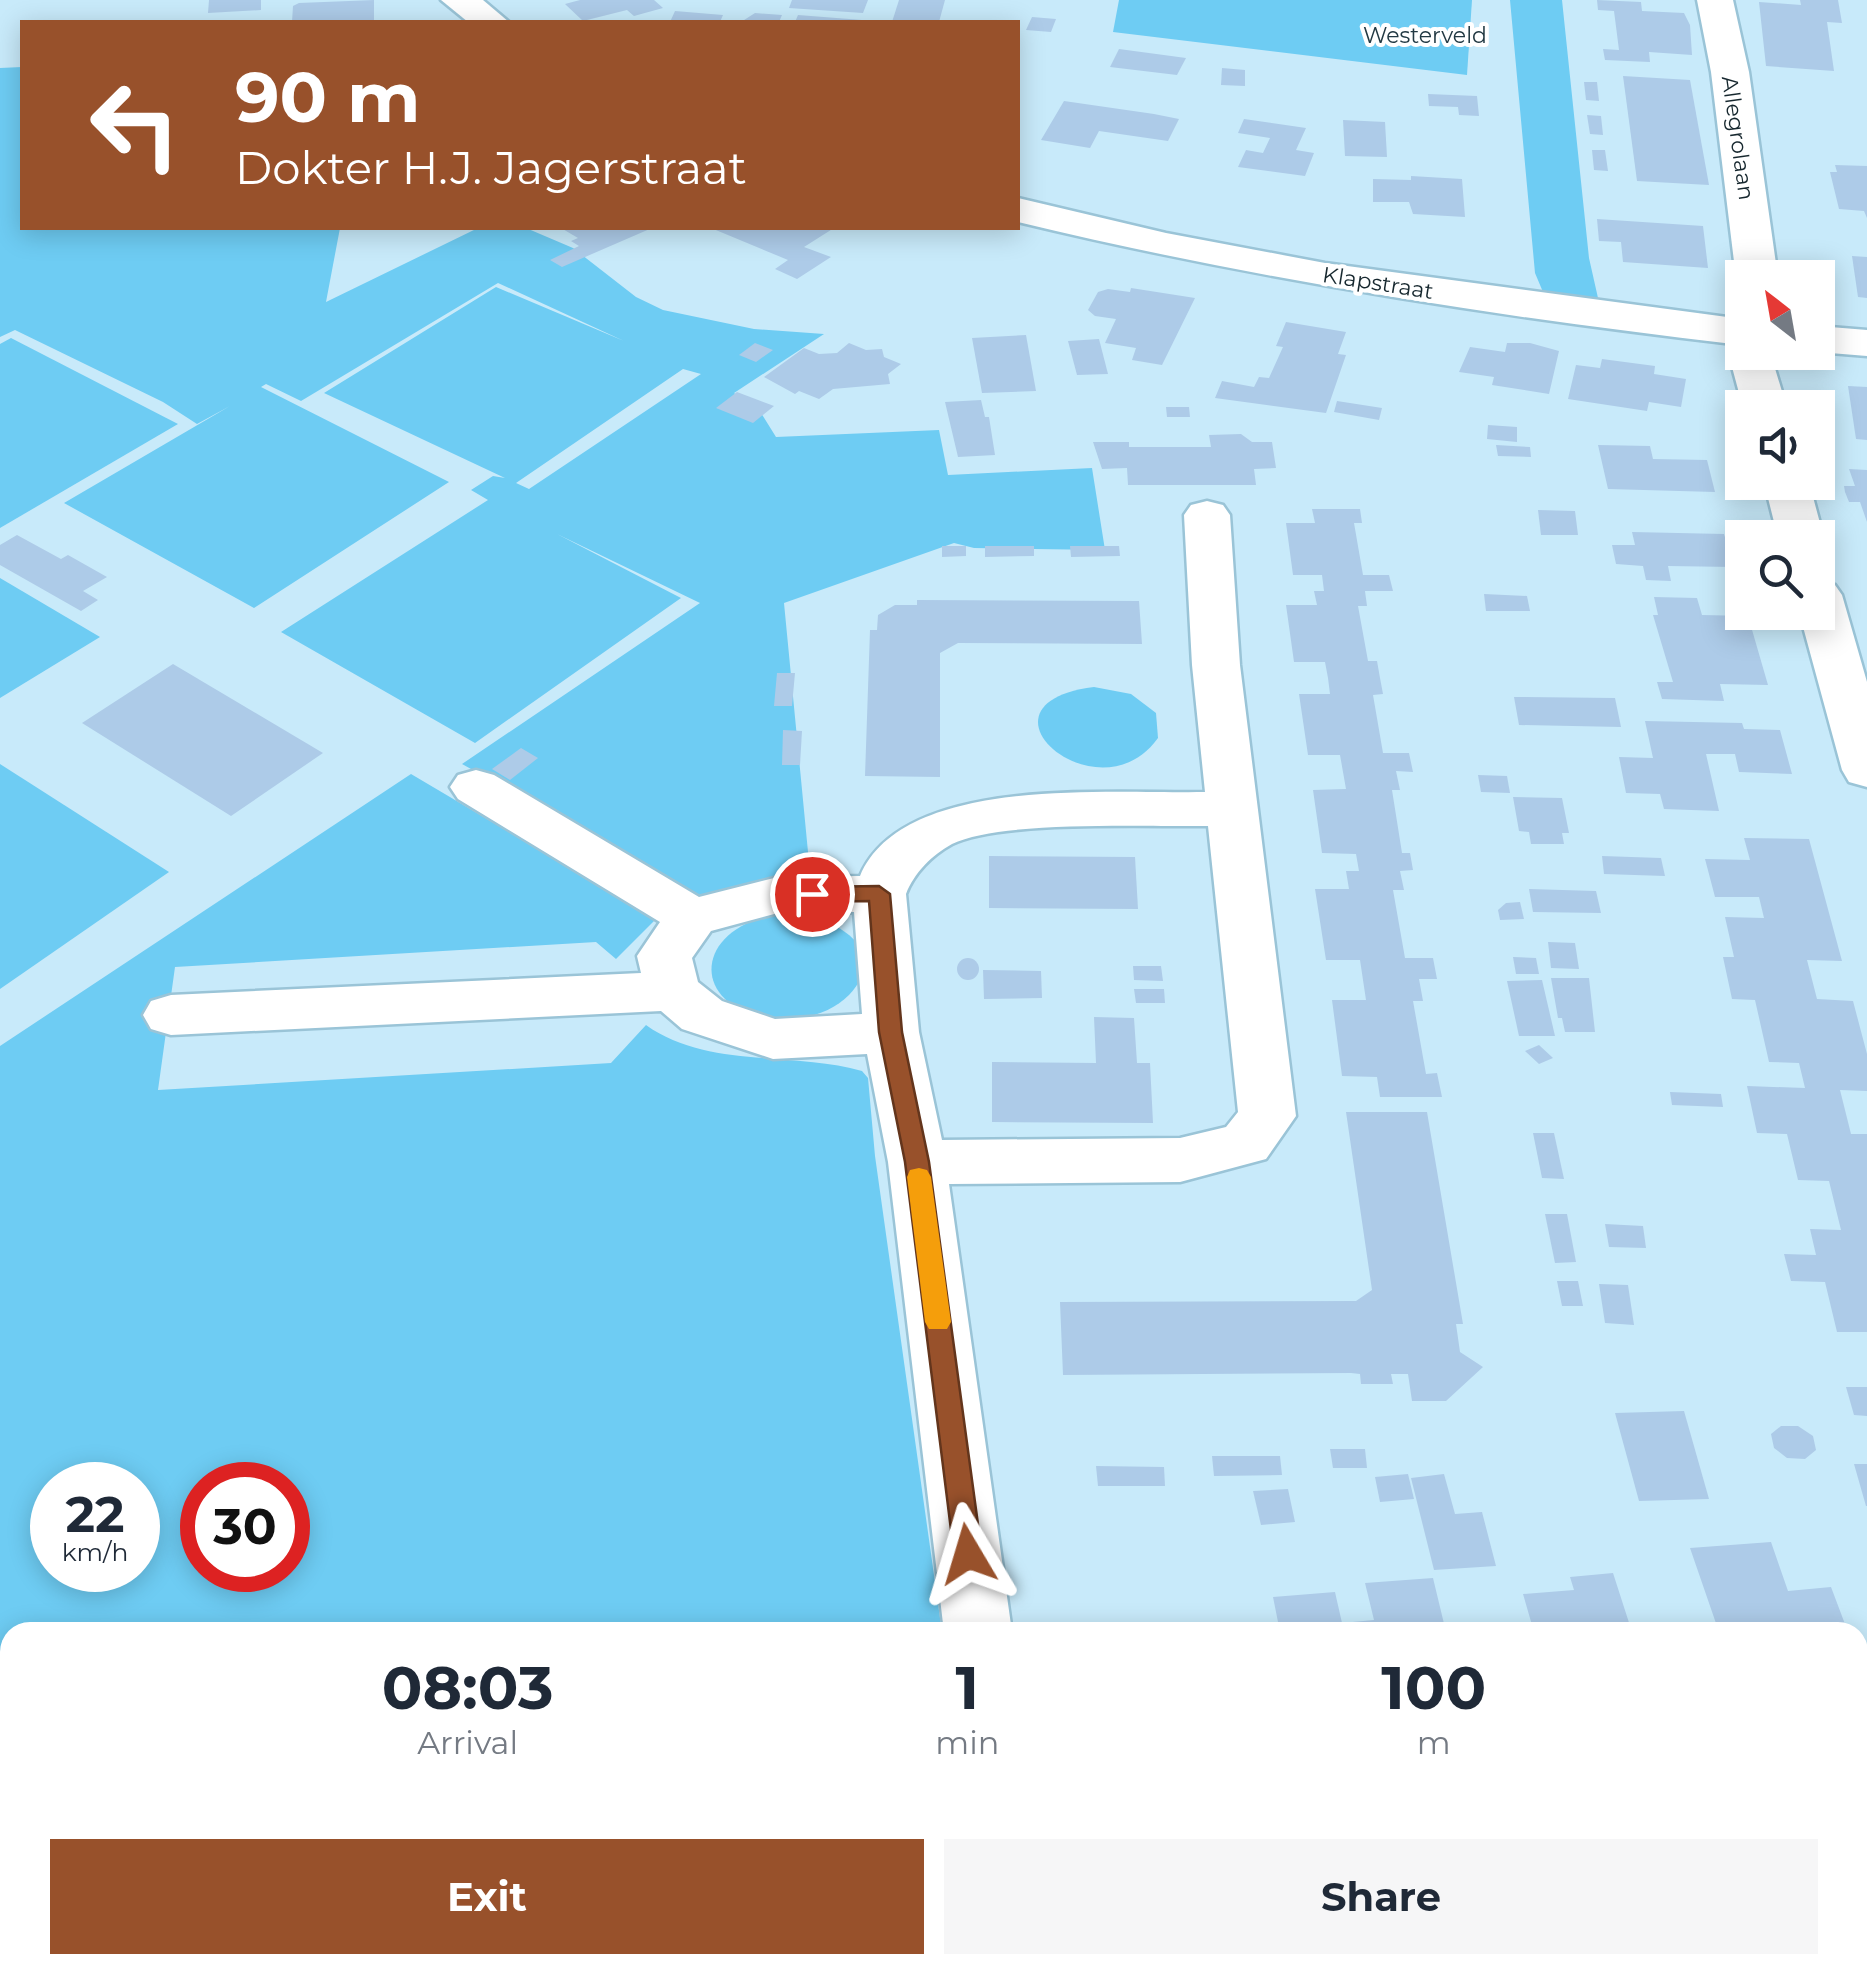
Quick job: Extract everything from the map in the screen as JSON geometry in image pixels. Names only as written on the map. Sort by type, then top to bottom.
[{"type":"street","points":[[460,0],[488,20]]},
{"type":"street","name":"Allegrolaan","points":[[1715,0],[1730,72],[1755,260]]},
{"type":"street","name":"Klapstraat","points":[[1020,210],[1187,250],[1347,278],[1517,306],[1725,330]]},
{"type":"street","points":[[1835,340],[1867,343]]},
{"type":"street","points":[[917,1162],[1180,1160],[1244,1144],[1267,1116],[1216,665],[1207,515]]},
{"type":"street","points":[[1828,630],[1867,770]]},
{"type":"street","points":[[476,787],[692,917]]},
{"type":"street","points":[[977,1622],[917,1162],[891,1032],[879,894],[891,865],[934,832],[998,814],[1232,808]]},
{"type":"street","points":[[879,894],[778,895],[692,917],[664,956],[673,991],[702,1015],[773,1038],[891,1032]]},
{"type":"street","points":[[171,1016],[673,991]]},
{"type":"green space","name":"Westerveld","points":[[1119,0],[1472,0],[1467,75],[1113,32]]},
{"type":"green space","points":[[1510,0],[1562,0],[1589,258],[1598,298],[1543,292],[1535,273]]},
{"type":"green space","points":[[20,67],[20,230],[340,230],[326,302],[474,230],[531,230],[573,248],[636,297],[663,310],[754,329],[824,334],[734,393],[761,413],[776,437],[939,430],[948,475],[1092,468],[1105,550],[974,548],[954,543],[784,603],[811,883],[752,885],[701,896],[462,764],[700,603],[557,534],[681,598],[475,743],[281,632],[488,500],[471,490],[493,476],[505,478],[324,393],[496,287],[624,341],[498,283],[301,401],[266,384],[261,387],[449,482],[254,608],[64,503],[230,406],[197,424],[163,402],[15,330],[0,337],[0,68]],"holes":[[[683,369],[701,374],[529,489],[516,483]]]},
{"type":"green space","points":[[11,338],[178,424],[0,528],[0,344]]},
{"type":"green space","points":[[0,578],[100,637],[0,698]]},
{"type":"green space","points":[[1094,687],[1131,694],[1156,713],[1158,738],[1133,760],[1104,767],[1077,763],[1054,750],[1040,732],[1040,714],[1056,697]]},
{"type":"green space","points":[[0,764],[169,872],[0,989]]},
{"type":"green space","points":[[411,774],[656,919],[616,959],[596,942],[175,967],[158,1090],[611,1063],[646,1025],[670,1039],[723,1054],[862,1071],[868,1078],[875,1156],[941,1622],[0,1622],[0,1046]]},
{"type":"green space","points":[[792,912],[824,920],[852,938],[861,949],[861,978],[843,1000],[808,1017],[758,1016],[733,1005],[717,990],[712,971],[716,951],[731,934],[756,920]]},
{"type":"building","points":[[209,0],[261,0],[261,10],[208,13]]},
{"type":"building","points":[[374,0],[374,20],[292,20],[293,6]]},
{"type":"building","points":[[580,0],[654,0],[663,8],[634,16],[627,10],[582,20],[565,4]]},
{"type":"building","points":[[792,0],[868,0],[863,13],[789,8]]},
{"type":"building","points":[[899,0],[945,0],[940,20],[893,20]]},
{"type":"building","points":[[1597,0],[1641,2],[1642,11],[1684,13],[1690,25],[1692,55],[1649,52],[1650,62],[1605,60],[1603,49],[1619,50],[1614,11],[1598,10]]},
{"type":"building","points":[[1800,0],[1838,0],[1842,23],[1827,22],[1834,71],[1766,66],[1759,2],[1801,5]]},
{"type":"building","points":[[675,11],[723,15],[721,20],[671,20]]},
{"type":"building","points":[[755,13],[782,15],[780,20],[744,20]]},
{"type":"building","points":[[798,15],[862,20],[796,20]]},
{"type":"building","points":[[1032,17],[1056,19],[1051,32],[1026,30]]},
{"type":"building","points":[[1119,49],[1186,58],[1177,75],[1110,67]]},
{"type":"building","points":[[1222,68],[1245,70],[1245,86],[1221,85]]},
{"type":"building","points":[[1623,76],[1690,80],[1709,185],[1637,181]]},
{"type":"building","points":[[1584,82],[1597,82],[1599,101],[1586,100]]},
{"type":"building","points":[[1428,94],[1477,96],[1479,116],[1459,115],[1458,107],[1429,106]]},
{"type":"building","points":[[1064,101],[1179,119],[1168,141],[1099,131],[1090,148],[1041,140]]},
{"type":"building","points":[[1587,115],[1601,116],[1603,135],[1590,134]]},
{"type":"building","points":[[1244,119],[1306,128],[1296,150],[1314,153],[1305,176],[1238,167],[1246,150],[1263,153],[1270,138],[1238,133]]},
{"type":"building","points":[[1343,120],[1385,122],[1387,157],[1345,156]]},
{"type":"building","points":[[1592,150],[1605,150],[1608,171],[1594,170]]},
{"type":"building","points":[[1835,165],[1867,166],[1867,218],[1864,211],[1839,209],[1830,172],[1837,172]]},
{"type":"building","points":[[1411,176],[1462,179],[1465,217],[1413,214],[1409,202],[1373,202],[1373,179],[1411,180]]},
{"type":"building","points":[[1597,219],[1703,226],[1708,268],[1623,262],[1621,242],[1599,241]]},
{"type":"building","points":[[564,230],[647,230],[562,267],[550,260],[579,246],[571,241],[578,238]]},
{"type":"building","points":[[716,230],[831,230],[804,247],[831,257],[797,279],[775,269],[788,260]]},
{"type":"building","points":[[1852,256],[1867,257],[1867,298],[1858,297]]},
{"type":"building","points":[[1131,288],[1195,298],[1162,365],[1132,360],[1136,348],[1105,343],[1116,319],[1095,316],[1088,310],[1098,292],[1130,292]]},
{"type":"building","points":[[1286,322],[1346,332],[1338,354],[1346,355],[1326,413],[1215,398],[1222,381],[1254,387],[1259,377],[1269,378],[1283,347],[1276,346]]},
{"type":"building","points":[[1026,335],[1036,391],[982,393],[972,338]]},
{"type":"building","points":[[1099,339],[1108,374],[1077,375],[1068,341]]},
{"type":"building","points":[[755,343],[773,350],[756,362],[739,355]]},
{"type":"building","points":[[849,343],[866,350],[882,349],[884,357],[901,364],[888,374],[890,384],[833,389],[819,399],[799,391],[795,394],[764,377],[804,348],[819,354],[837,353]]},
{"type":"building","points":[[1507,343],[1530,343],[1559,351],[1549,394],[1492,385],[1494,377],[1459,372],[1470,347],[1505,352]]},
{"type":"building","points":[[1602,359],[1655,366],[1654,374],[1686,379],[1681,407],[1649,402],[1647,411],[1568,399],[1576,365],[1600,368]]},
{"type":"building","points":[[1848,386],[1867,387],[1867,440],[1856,439]]},
{"type":"building","points":[[737,392],[774,406],[753,423],[716,408]]},
{"type":"building","points":[[981,400],[985,417],[989,417],[995,455],[958,457],[945,402]]},
{"type":"building","points":[[1337,401],[1382,408],[1379,420],[1334,412]]},
{"type":"building","points":[[1166,407],[1189,407],[1190,417],[1167,417]]},
{"type":"building","points":[[1488,425],[1517,427],[1517,442],[1487,439]]},
{"type":"building","points":[[1241,434],[1252,442],[1272,442],[1276,468],[1254,469],[1256,485],[1128,485],[1127,468],[1102,469],[1093,442],[1129,442],[1129,447],[1211,447],[1209,435]]},
{"type":"building","points":[[1496,445],[1530,447],[1531,457],[1498,456]]},
{"type":"building","points":[[1598,445],[1650,446],[1653,459],[1707,460],[1715,492],[1608,489]]},
{"type":"building","points":[[1849,469],[1867,470],[1867,522],[1860,502],[1849,502],[1845,492],[1844,486],[1855,486]]},
{"type":"building","points":[[1312,509],[1360,509],[1362,523],[1354,523],[1363,575],[1389,575],[1393,591],[1365,591],[1367,606],[1358,606],[1368,661],[1377,661],[1383,694],[1373,695],[1383,753],[1409,753],[1413,772],[1396,771],[1400,790],[1392,790],[1402,853],[1410,853],[1413,870],[1400,871],[1404,890],[1393,890],[1405,958],[1433,958],[1437,979],[1419,979],[1423,1001],[1413,1001],[1426,1074],[1437,1073],[1442,1097],[1380,1097],[1377,1077],[1342,1076],[1332,1000],[1366,1000],[1360,960],[1326,960],[1315,889],[1349,889],[1346,871],[1359,871],[1356,854],[1322,853],[1313,790],[1346,789],[1340,755],[1308,755],[1299,694],[1330,694],[1328,678],[1325,662],[1294,662],[1286,605],[1317,605],[1314,591],[1324,591],[1322,575],[1293,575],[1286,523],[1315,523]]},
{"type":"building","points":[[1538,510],[1575,511],[1578,535],[1541,535]]},
{"type":"building","points":[[1632,532],[1724,534],[1725,567],[1668,566],[1671,581],[1646,580],[1643,566],[1616,564],[1612,545],[1635,545]]},
{"type":"building","points":[[17,535],[61,559],[68,555],[107,577],[83,591],[98,600],[81,611],[0,565],[0,545]]},
{"type":"building","points":[[942,546],[966,546],[966,556],[942,557]]},
{"type":"building","points":[[985,546],[1034,546],[1034,556],[985,557]]},
{"type":"building","points":[[1070,546],[1119,546],[1120,556],[1071,557]]},
{"type":"building","points":[[1484,594],[1527,596],[1530,611],[1486,611]]},
{"type":"building","points":[[1654,597],[1697,598],[1702,615],[1725,616],[1725,630],[1752,630],[1768,685],[1720,684],[1724,701],[1662,699],[1657,682],[1673,682],[1653,615],[1658,615]]},
{"type":"building","points":[[917,600],[1139,601],[1142,644],[958,643],[940,653],[940,777],[865,776],[870,630],[877,630],[878,615],[895,605],[917,605]]},
{"type":"building","points":[[173,664],[323,753],[231,816],[82,723]]},
{"type":"building","points":[[777,673],[795,673],[792,706],[774,706]]},
{"type":"building","points":[[1514,697],[1615,698],[1621,727],[1519,725]]},
{"type":"building","points":[[1645,721],[1742,723],[1744,729],[1780,730],[1792,774],[1739,772],[1735,754],[1706,754],[1719,811],[1664,809],[1660,794],[1626,793],[1619,757],[1653,758]]},
{"type":"building","points":[[783,730],[802,731],[800,765],[782,765]]},
{"type":"building","points":[[521,748],[538,758],[510,780],[492,769]]},
{"type":"building","points":[[1478,775],[1507,776],[1510,793],[1481,792]]},
{"type":"building","points":[[1513,797],[1562,798],[1569,833],[1562,833],[1564,844],[1531,844],[1529,832],[1519,831]]},
{"type":"building","points":[[1744,838],[1809,839],[1842,961],[1807,960],[1817,999],[1853,1001],[1867,1054],[1867,1091],[1840,1090],[1851,1134],[1867,1134],[1867,1332],[1837,1332],[1825,1282],[1791,1281],[1784,1254],[1816,1255],[1810,1229],[1841,1230],[1829,1181],[1798,1180],[1787,1134],[1757,1133],[1747,1086],[1805,1088],[1799,1063],[1769,1062],[1755,1000],[1732,999],[1723,957],[1734,957],[1725,917],[1764,918],[1759,897],[1715,897],[1705,859],[1750,860]]},
{"type":"building","points":[[989,856],[1135,857],[1138,909],[989,908]]},
{"type":"building","points":[[1602,856],[1661,858],[1665,876],[1604,874]]},
{"type":"building","points":[[1529,889],[1596,891],[1601,913],[1533,912]]},
{"type":"building","points":[[1520,902],[1524,919],[1500,920],[1498,910],[1506,903]]},
{"type":"building","points":[[1548,942],[1575,943],[1579,969],[1551,968]]},
{"type":"building","points":[[1513,957],[1536,958],[1539,974],[1516,974]]},
{"type":"building","points":[[968,958],[976,961],[976,977],[968,980],[960,977],[957,969],[960,961]]},
{"type":"building","points":[[1133,966],[1161,966],[1163,981],[1134,980]]},
{"type":"building","points":[[983,970],[1041,971],[1042,998],[984,999]]},
{"type":"building","points":[[1551,978],[1589,978],[1595,1032],[1565,1032],[1562,1018],[1558,1018]]},
{"type":"building","points":[[1542,980],[1555,1036],[1519,1036],[1507,981]]},
{"type":"building","points":[[1134,989],[1164,989],[1165,1003],[1136,1003]]},
{"type":"building","points":[[1094,1017],[1134,1018],[1137,1063],[1150,1063],[1153,1123],[992,1122],[992,1062],[1096,1063]]},
{"type":"building","points":[[1539,1045],[1553,1058],[1539,1064],[1525,1051]]},
{"type":"building","points":[[1670,1092],[1721,1094],[1723,1107],[1672,1105]]},
{"type":"building","points":[[1346,1112],[1427,1112],[1463,1324],[1456,1324],[1460,1352],[1483,1367],[1446,1401],[1412,1401],[1408,1374],[1391,1374],[1393,1384],[1361,1384],[1360,1374],[1351,1373],[1063,1375],[1060,1302],[1356,1301],[1372,1290]]},
{"type":"building","points":[[1533,1133],[1554,1133],[1564,1179],[1542,1178]]},
{"type":"building","points":[[1545,1214],[1567,1214],[1576,1262],[1555,1263]]},
{"type":"building","points":[[1605,1224],[1643,1226],[1646,1248],[1609,1247]]},
{"type":"building","points":[[1557,1281],[1578,1281],[1583,1306],[1562,1306]]},
{"type":"building","points":[[1599,1284],[1628,1285],[1634,1325],[1605,1323]]},
{"type":"building","points":[[1846,1387],[1867,1387],[1867,1416],[1854,1415]]},
{"type":"building","points":[[1684,1411],[1709,1499],[1639,1501],[1615,1413]]},
{"type":"building","points":[[1781,1426],[1798,1426],[1813,1436],[1816,1450],[1805,1459],[1787,1458],[1774,1448],[1771,1434]]},
{"type":"building","points":[[1330,1449],[1365,1449],[1367,1468],[1333,1468]]},
{"type":"building","points":[[1212,1456],[1280,1456],[1282,1475],[1214,1476]]},
{"type":"building","points":[[1854,1464],[1867,1464],[1867,1506],[1866,1506]]},
{"type":"building","points":[[1096,1466],[1164,1467],[1165,1486],[1098,1486]]},
{"type":"building","points":[[1408,1474],[1414,1499],[1380,1502],[1375,1477]]},
{"type":"building","points":[[1444,1474],[1455,1514],[1482,1512],[1496,1566],[1434,1570],[1411,1478]]},
{"type":"building","points":[[1288,1489],[1295,1522],[1261,1525],[1253,1491]]},
{"type":"building","points":[[1771,1542],[1788,1591],[1831,1587],[1844,1622],[1716,1622],[1690,1548]]},
{"type":"building","points":[[1613,1573],[1629,1622],[1531,1622],[1523,1594],[1574,1590],[1570,1577]]},
{"type":"building","points":[[1433,1578],[1444,1622],[1353,1622],[1374,1620],[1365,1583]]},
{"type":"building","points":[[1335,1592],[1342,1622],[1278,1622],[1273,1597]]},
{"type":"slow traffic","points":[[919,1177],[938,1322]]},
{"type":"route","points":[[812,894],[879,894],[891,1032],[917,1162],[968,1554]]}]
